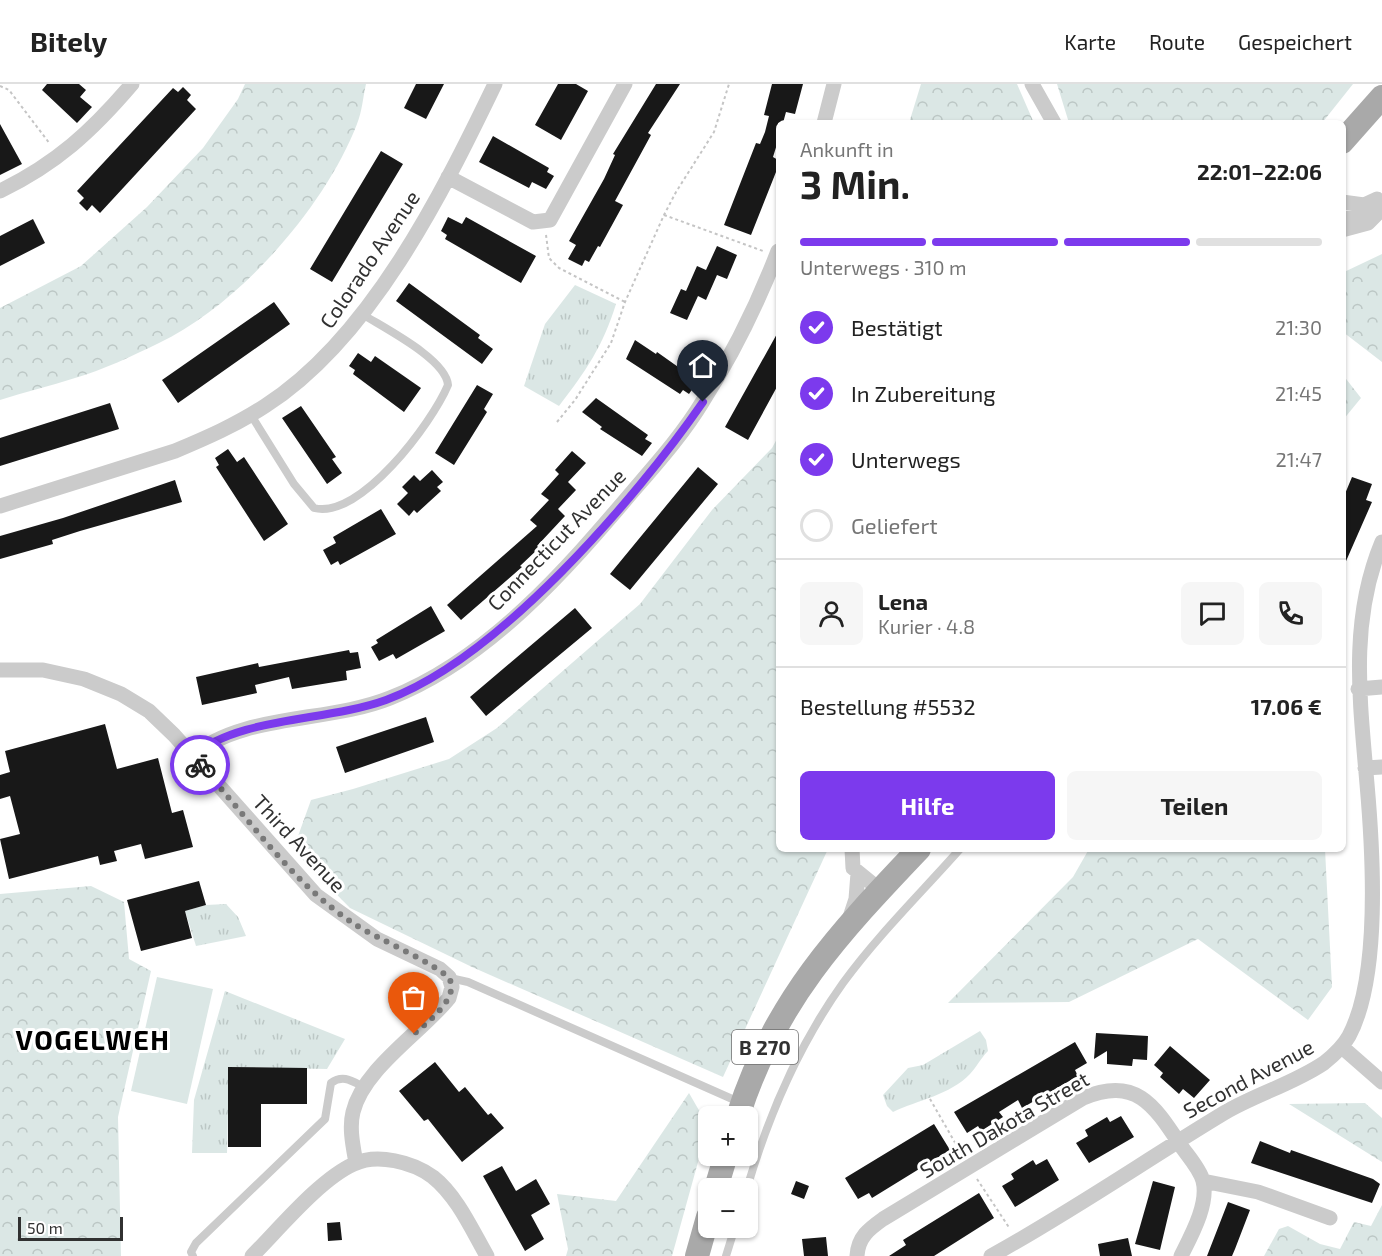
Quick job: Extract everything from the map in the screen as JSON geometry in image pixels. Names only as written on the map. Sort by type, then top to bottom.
[{"type":"main road","points":[[1346,138],[1382,97]]},
{"type":"main road","name":"B 270","points":[[741,1106],[757,1063],[778,1020],[801,983],[848,924],[916,852]]},
{"type":"main road","points":[[696,1256],[702,1238]]},
{"type":"street","points":[[0,191],[60,157],[90,131],[132,84]]},
{"type":"street","name":"Colorado Avenue","points":[[0,506],[175,451],[251,415],[305,375],[340,341],[362,314],[412,238],[448,177],[495,84]]},
{"type":"street","points":[[448,177],[533,222],[543,223],[554,215],[625,84]]},
{"type":"street","points":[[825,120],[834,84]]},
{"type":"street","points":[[1032,84],[1052,120]]},
{"type":"street","points":[[1041,84],[1052,120]]},
{"type":"street","points":[[1346,203],[1364,205],[1382,198]]},
{"type":"street","points":[[1346,218],[1364,213],[1382,198]]},
{"type":"street","points":[[1346,229],[1368,223],[1382,209]]},
{"type":"street","name":"Connecticut Avenue","points":[[192,756],[205,745],[242,730],[324,717],[388,699],[412,689],[459,662],[487,639],[582,548],[682,432],[721,370],[776,256]]},
{"type":"street","name":"Second Avenue","points":[[991,1256],[1050,1223],[1245,1101],[1305,1074],[1342,1047],[1357,1018],[1369,969],[1371,846],[1358,689],[1361,621],[1372,568],[1382,542]]},
{"type":"street","name":"Third Avenue","points":[[0,669],[43,670],[64,674],[121,694],[160,720],[288,865],[334,910],[377,939],[440,969],[449,977]]},
{"type":"street","points":[[1358,689],[1382,687]]},
{"type":"street","points":[[1365,768],[1382,767]]},
{"type":"street","points":[[852,852],[851,862],[858,873],[880,890]]},
{"type":"street","points":[[848,924],[856,899],[858,873]]},
{"type":"street","points":[[356,1163],[351,1132],[353,1112],[364,1087],[442,1006],[452,987],[449,977]]},
{"type":"street","points":[[1342,1047],[1382,1082]]},
{"type":"street","name":"South Dakota Street","points":[[857,1256],[861,1239],[883,1219],[1064,1110],[1097,1092],[1109,1089],[1147,1100],[1178,1141],[1203,1181]]},
{"type":"street","points":[[252,1256],[323,1186],[356,1163],[380,1160],[414,1166],[433,1177],[452,1197],[487,1256]]},
{"type":"street","points":[[1182,1256],[1200,1208],[1203,1181],[1258,1192],[1330,1218]]},
{"type":"lane","points":[[251,415],[294,484],[314,508],[330,510],[375,481],[420,434],[448,385],[447,376],[437,363],[362,314]]},
{"type":"lane","points":[[751,1178],[799,1058],[830,1002],[880,937],[957,852]]},
{"type":"lane","points":[[449,977],[468,982],[732,1106]]},
{"type":"lane","points":[[193,1256],[191,1252],[196,1243],[325,1119],[331,1083],[338,1078],[348,1078],[364,1087]]},
{"type":"lane","points":[[726,1256],[732,1238]]},
{"type":"path","points":[[557,422],[597,368],[611,343],[625,302],[664,215],[714,132],[729,84]]},
{"type":"path","points":[[0,86],[9,90],[60,157]]},
{"type":"path","points":[[664,215],[776,254]]},
{"type":"path","points":[[543,223],[549,258],[559,268],[625,302]]},
{"type":"green space","points":[[245,84],[366,84],[359,119],[343,156],[301,220],[248,279],[189,326],[107,367],[0,400],[0,308],[81,266],[147,207],[203,148],[238,99]]},
{"type":"green space","points":[[921,84],[1017,84],[1033,120],[910,120]]},
{"type":"green space","points":[[1057,84],[1353,84],[1324,120],[1068,120]]},
{"type":"green space","points":[[1382,254],[1382,362],[1346,334],[1346,271]]},
{"type":"green space","points":[[575,285],[616,304],[593,358],[559,406],[524,386],[545,324]]},
{"type":"green space","points":[[1346,379],[1361,398],[1346,416]]},
{"type":"green space","points":[[776,441],[776,852],[827,852],[723,1077],[472,967],[350,908],[293,850],[311,800],[449,759],[497,728],[640,604],[712,510],[772,448]]},
{"type":"green space","points":[[1087,852],[1325,852],[1332,987],[1308,1020],[1198,939],[1069,1002],[948,1003],[1073,877]]},
{"type":"green space","points":[[91,886],[124,902],[129,959],[151,971],[118,1117],[121,1256],[0,1256],[0,894]]},
{"type":"green space","points":[[226,904],[238,917],[246,936],[196,946],[185,911],[206,905]]},
{"type":"green space","points":[[157,977],[213,989],[187,1104],[131,1091]]},
{"type":"green space","points":[[225,991],[345,1039],[327,1069],[229,1067],[227,1153],[192,1153],[194,1100]]},
{"type":"green space","points":[[980,1031],[986,1040],[988,1051],[962,1081],[943,1092],[893,1112],[887,1106],[883,1095],[908,1068],[923,1065]]},
{"type":"green space","points":[[689,1093],[698,1109],[698,1162],[672,1256],[566,1256],[568,1249],[557,1194],[616,1201]]},
{"type":"green space","points":[[1365,1103],[1382,1118],[1382,1162],[1289,1104]]},
{"type":"green space","points":[[1382,1205],[1382,1256],[1264,1256],[1279,1229],[1288,1226],[1320,1244],[1340,1249],[1354,1222],[1371,1226]]},
{"type":"building","points":[[47,84],[79,84],[86,90],[80,97],[92,107],[77,123],[42,90]]},
{"type":"building","points":[[416,84],[444,84],[426,119],[404,108]]},
{"type":"building","points":[[558,84],[576,84],[588,91],[561,140],[535,125]]},
{"type":"building","points":[[656,84],[680,84],[648,133],[651,135],[615,201],[623,205],[600,247],[598,246],[589,262],[585,260],[582,266],[568,259],[576,245],[569,241],[604,179],[615,155],[613,154]]},
{"type":"building","points":[[772,84],[803,84],[795,114],[786,112],[784,120],[776,120],[776,147],[773,157],[776,159],[776,172],[751,235],[724,225],[756,143],[760,144],[765,132],[769,116],[764,115]]},
{"type":"building","points":[[183,87],[191,95],[187,100],[196,109],[100,213],[92,205],[87,211],[79,203],[84,198],[77,191],[173,88],[178,92]]},
{"type":"building","points":[[0,124],[22,164],[0,175]]},
{"type":"building","points":[[493,136],[549,168],[547,172],[554,176],[546,189],[532,182],[529,188],[479,162]]},
{"type":"building","points":[[381,151],[403,164],[332,282],[310,269]]},
{"type":"building","points":[[448,217],[462,224],[466,217],[536,256],[521,283],[445,239],[447,235],[441,231]]},
{"type":"building","points":[[33,219],[45,243],[0,266],[0,236]]},
{"type":"building","points":[[717,246],[737,255],[727,279],[717,275],[706,300],[698,296],[687,320],[670,313],[681,289],[686,291],[697,266],[706,270]]},
{"type":"building","points":[[409,283],[480,335],[478,338],[493,349],[482,364],[396,301]]},
{"type":"building","points":[[274,302],[290,324],[178,403],[162,380]]},
{"type":"building","points":[[776,336],[776,389],[748,440],[725,427]]},
{"type":"building","points":[[635,340],[656,354],[657,352],[698,381],[689,394],[683,390],[680,394],[626,359]]},
{"type":"building","points":[[358,353],[371,362],[375,356],[421,388],[404,412],[353,374],[355,370],[349,366]]},
{"type":"building","points":[[477,385],[493,394],[484,409],[487,412],[454,465],[435,453]]},
{"type":"building","points":[[596,398],[648,435],[645,439],[652,443],[642,456],[600,429],[602,427],[582,412]]},
{"type":"building","points":[[110,403],[119,429],[0,466],[0,438]]},
{"type":"building","points":[[301,406],[336,457],[332,459],[342,473],[327,484],[282,418]]},
{"type":"building","points":[[228,449],[237,462],[244,457],[288,524],[264,541],[216,467],[219,465],[215,458]]},
{"type":"building","points":[[572,451],[586,463],[568,482],[576,490],[558,509],[565,516],[537,546],[539,548],[520,566],[522,567],[461,620],[447,605],[537,526],[530,520],[549,500],[541,494],[559,474],[555,470]]},
{"type":"building","points":[[698,467],[718,484],[630,590],[610,574]]},
{"type":"building","points":[[432,470],[443,482],[437,487],[441,491],[417,513],[414,510],[409,516],[397,504],[408,493],[402,487],[414,475],[420,481]]},
{"type":"building","points":[[1352,477],[1372,484],[1366,500],[1372,502],[1346,561],[1346,491]]},
{"type":"building","points":[[175,480],[182,502],[80,531],[52,540],[53,544],[0,559],[0,536],[63,518]]},
{"type":"building","points":[[381,509],[396,534],[340,565],[338,561],[331,565],[323,550],[336,543],[333,537]]},
{"type":"building","points":[[431,606],[445,631],[396,659],[393,654],[379,661],[371,647],[378,643],[376,640]]},
{"type":"building","points":[[575,608],[592,628],[486,716],[470,697]]},
{"type":"building","points":[[349,650],[350,653],[358,652],[361,668],[346,671],[347,680],[292,689],[289,677],[255,685],[257,693],[202,705],[196,677],[258,663],[259,667]]},
{"type":"building","points":[[426,717],[434,742],[345,773],[336,747]]},
{"type":"building","points":[[105,724],[117,769],[158,758],[172,813],[183,810],[193,847],[145,859],[141,844],[114,851],[117,861],[100,865],[98,856],[9,879],[0,839],[20,834],[10,796],[0,799],[0,775],[10,772],[5,751]]},
{"type":"building","points":[[199,881],[206,905],[185,911],[192,938],[141,951],[127,900]]},
{"type":"building","points":[[1096,1033],[1148,1036],[1147,1060],[1133,1059],[1132,1066],[1107,1064],[1107,1051],[1094,1059]]},
{"type":"building","points":[[1075,1042],[1087,1063],[1075,1070],[1078,1076],[1022,1108],[1018,1100],[999,1112],[1003,1117],[981,1131],[978,1126],[967,1133],[954,1112]]},
{"type":"building","points":[[1170,1046],[1210,1080],[1194,1098],[1183,1089],[1179,1094],[1160,1077],[1163,1073],[1154,1065]]},
{"type":"building","points":[[435,1062],[459,1092],[465,1087],[488,1115],[491,1113],[504,1128],[462,1162],[428,1119],[424,1121],[399,1091]]},
{"type":"building","points":[[228,1067],[307,1068],[307,1104],[261,1104],[261,1147],[228,1147]]},
{"type":"building","points":[[1121,1116],[1134,1137],[1089,1163],[1076,1143],[1088,1136],[1085,1130],[1107,1117],[1110,1122]]},
{"type":"building","points":[[934,1124],[950,1150],[872,1198],[869,1193],[858,1199],[845,1178]]},
{"type":"building","points":[[1260,1141],[1290,1153],[1291,1150],[1373,1179],[1380,1184],[1372,1203],[1251,1163]]},
{"type":"building","points":[[1047,1159],[1059,1180],[1015,1207],[1002,1186],[1014,1179],[1011,1174],[1033,1160],[1036,1165]]},
{"type":"building","points":[[502,1166],[516,1191],[536,1179],[550,1204],[531,1215],[544,1239],[525,1251],[483,1176]]},
{"type":"building","points":[[796,1181],[809,1186],[804,1199],[791,1194]]},
{"type":"building","points":[[1153,1181],[1175,1187],[1160,1250],[1135,1244]]},
{"type":"building","points":[[979,1193],[994,1218],[934,1256],[889,1256],[906,1245],[903,1240]]},
{"type":"building","points":[[1228,1202],[1250,1210],[1235,1249],[1232,1256],[1207,1256]]},
{"type":"building","points":[[340,1222],[342,1240],[328,1241],[327,1223]]},
{"type":"building","points":[[826,1237],[828,1256],[804,1256],[802,1239]]},
{"type":"building","points":[[1128,1238],[1132,1256],[1100,1256],[1098,1244]]},
{"type":"way so far","points":[[200,765],[316,895],[377,939],[440,969],[449,977],[452,987],[449,998],[414,1034]]},
{"type":"district","name":"VOGELWEH","points":[[93,1039]]},
{"type":"route","points":[[200,765],[192,756],[205,745],[216,740],[242,730],[324,717],[362,708],[412,689],[459,662],[519,611],[598,532],[682,432],[703,402]]}]
